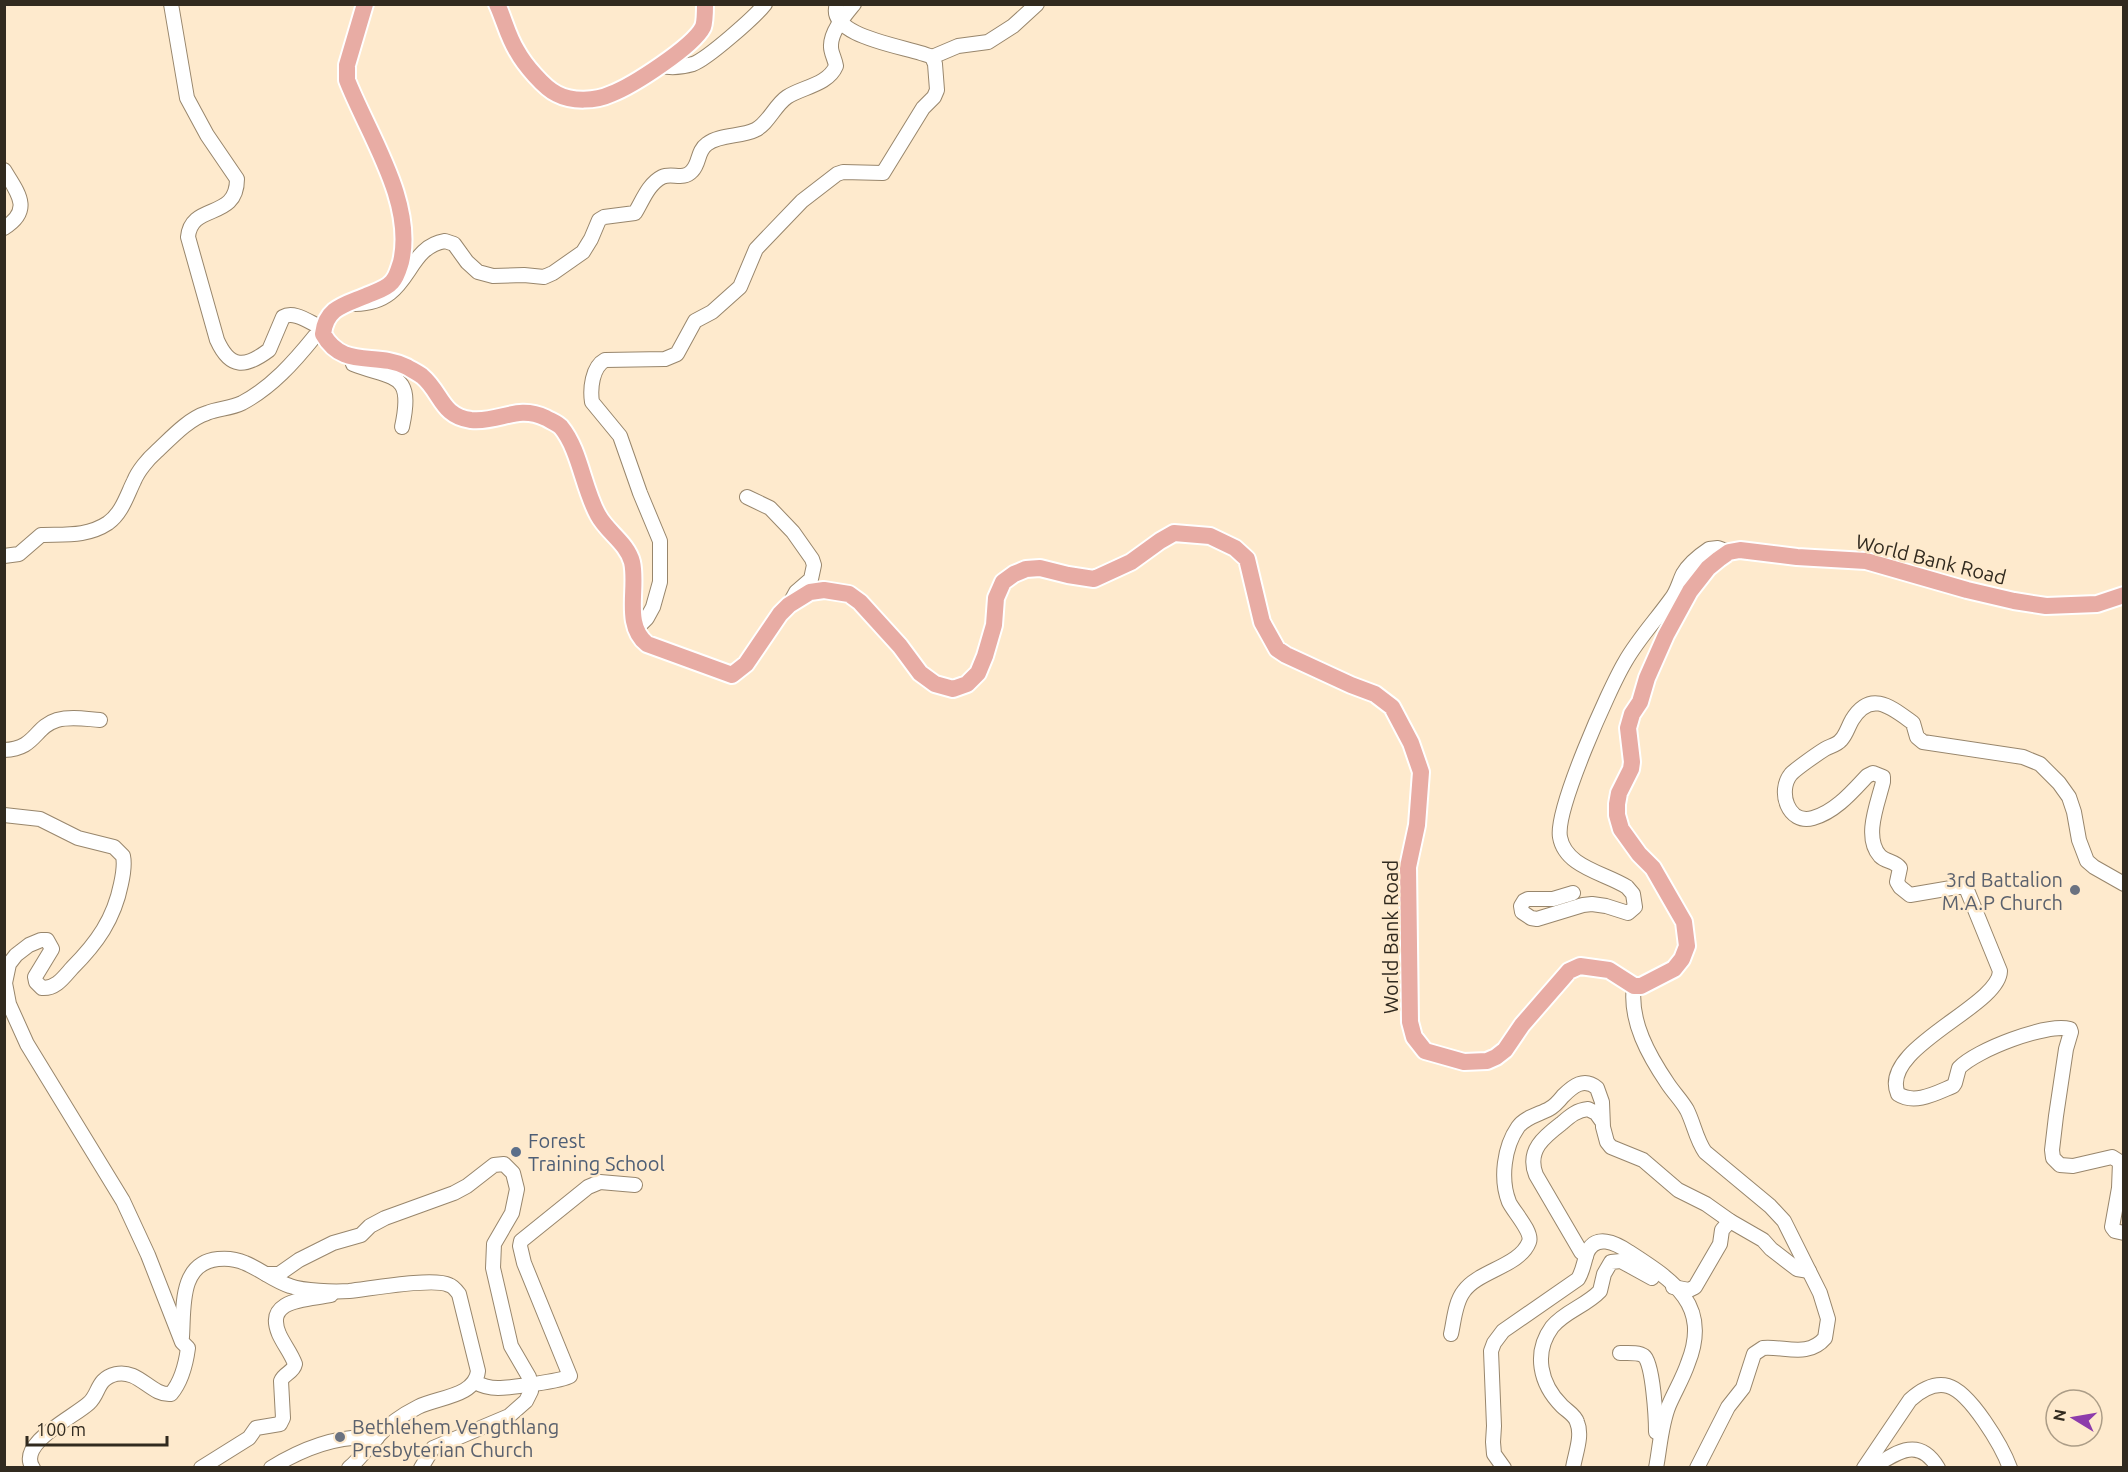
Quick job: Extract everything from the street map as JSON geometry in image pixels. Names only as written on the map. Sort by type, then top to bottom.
[{"type":"main road","points":[[365,4],[347,65],[347,80],[393,187],[403,232],[403,252],[399,270],[392,282],[329,314],[323,331],[333,349],[339,353],[404,365],[422,376],[453,415],[483,420],[528,412],[559,425],[571,442],[598,515],[628,552],[632,563],[633,615],[636,629]]},
{"type":"main road","points":[[497,4],[516,51],[545,85],[556,94],[569,98],[590,99],[611,95],[661,66],[680,51],[703,27],[705,4]]},
{"type":"main road","name":"World Bank Road","points":[[636,629],[647,644],[732,675],[746,664],[780,614],[789,605],[810,592],[824,590],[849,594],[860,602],[900,646],[920,673],[935,684],[953,688],[967,684],[978,673],[994,625],[996,598],[1003,582],[1014,574],[1040,568],[1094,579],[1131,562],[1174,533],[1210,536],[1235,548],[1247,559],[1262,622],[1277,649],[1350,685],[1375,694],[1392,707],[1411,743],[1421,772],[1417,825],[1408,867],[1410,1023],[1414,1037],[1425,1051],[1464,1062],[1480,1062],[1496,1057],[1505,1050],[1522,1025],[1569,971],[1580,966],[1609,970],[1634,986]]},
{"type":"main road","name":"World Bank Road","points":[[1729,552],[1740,550],[1797,557],[1866,561],[1967,590],[2046,606],[2097,603],[2124,595]]},
{"type":"main road","points":[[1634,986],[1641,987],[1674,969],[1682,959],[1687,946],[1684,922],[1678,910],[1653,868],[1639,854],[1621,829],[1617,815],[1619,793],[1631,769],[1629,728],[1632,714],[1640,702],[1647,678],[1666,635],[1690,591],[1708,568],[1729,552]]},
{"type":"street","points":[[171,4],[188,98],[195,114],[237,179],[234,194],[226,204],[194,220],[189,227],[188,237],[222,352],[228,360],[237,363],[245,363],[264,353],[269,350],[283,316],[287,314],[294,314],[323,331]]},
{"type":"street","points":[[661,66],[671,68],[692,64],[753,17],[765,4]]},
{"type":"street","points":[[837,4],[834,11],[840,23],[859,34],[932,57],[958,46],[988,42],[1012,27],[1036,4]]},
{"type":"street","points":[[347,304],[367,303],[384,297],[402,283],[425,249],[445,241],[454,244],[474,269],[486,275],[549,276],[583,252],[599,220],[604,217],[634,213],[645,194],[661,178],[682,177],[691,173],[707,144],[756,130],[785,98],[830,76],[836,66],[831,45],[840,23],[854,4]]},
{"type":"street","points":[[636,629],[647,618],[653,607],[660,582],[660,541],[620,436],[592,402],[596,368],[605,360],[665,359],[677,354],[695,321],[708,316],[740,287],[756,249],[802,201],[837,174],[843,172],[883,174],[923,108],[938,90],[932,57]]},
{"type":"street","points":[[4,170],[20,198],[21,205],[16,219],[4,228]]},
{"type":"street","points":[[4,556],[19,554],[41,535],[74,535],[88,532],[108,523],[121,508],[137,474],[154,454],[178,432],[200,415],[233,407],[250,398],[286,371],[315,336],[323,331]]},
{"type":"street","points":[[351,356],[353,364],[393,376],[404,387],[402,427]]},
{"type":"street","points":[[747,497],[770,508],[793,532],[812,559],[814,566],[811,579],[796,592],[789,605]]},
{"type":"street","points":[[1573,893],[1553,899],[1528,899],[1521,906],[1522,912],[1537,919],[1583,905],[1606,906],[1628,913],[1635,907],[1633,894],[1627,887],[1576,862],[1566,852],[1560,838],[1562,814],[1607,693],[1625,660],[1672,598],[1684,571],[1709,549],[1718,548],[1729,552]]},
{"type":"street","points":[[2124,884],[2087,861],[2079,840],[2069,797],[2040,764],[2023,758],[1923,742],[1917,737],[1913,723],[1883,704],[1872,703],[1860,710],[1841,740],[1826,748],[1791,774],[1786,784],[1784,794],[1788,807],[1793,814],[1811,819],[1830,810],[1867,776],[1873,773],[1882,777],[1883,782],[1872,827],[1873,842],[1877,853],[1884,860],[1898,864],[1900,867],[1898,882],[1907,894],[1956,887],[1963,887],[1967,890],[2000,971],[1998,981],[1987,993],[1929,1037],[1906,1060],[1895,1083],[1898,1094],[1909,1098],[1929,1096],[1953,1086],[1959,1068],[1983,1051],[2053,1028],[2070,1029],[2056,1116],[2052,1150],[2054,1158],[2056,1163],[2065,1166],[2112,1157],[2120,1162],[2121,1174],[2112,1227],[2115,1232],[2124,1233]]},
{"type":"street","points":[[4,750],[20,749],[57,720],[74,718],[100,720]]},
{"type":"street","points":[[4,815],[40,819],[78,838],[114,847],[123,856],[123,876],[114,911],[91,949],[55,985],[42,988],[38,986],[35,977],[52,949],[47,940],[35,941],[16,955],[9,964],[5,976],[6,990],[12,1011],[27,1044],[123,1201],[148,1255],[182,1342],[188,1348],[185,1365],[173,1392],[169,1394],[158,1392],[143,1380],[127,1375],[116,1374],[103,1380],[91,1401],[35,1445],[29,1457],[33,1467]]},
{"type":"street","points":[[1634,986],[1633,1004],[1644,1042],[1654,1062],[1688,1112],[1700,1144],[1705,1152],[1778,1213],[1784,1221],[1809,1271],[1827,1319],[1825,1338],[1813,1347],[1792,1351],[1763,1348],[1754,1354],[1743,1388],[1728,1407],[1697,1467]]},
{"type":"street","points":[[1451,1334],[1462,1293],[1467,1287],[1519,1255],[1529,1242],[1529,1234],[1509,1203],[1504,1184],[1506,1156],[1517,1128],[1524,1121],[1554,1106],[1578,1083],[1586,1082],[1597,1088],[1602,1102],[1602,1120],[1607,1142],[1611,1147],[1643,1160],[1678,1190],[1706,1204],[1763,1240],[1797,1269],[1809,1271]]},
{"type":"street","points":[[1586,1256],[1581,1252],[1536,1175],[1534,1162],[1542,1138],[1573,1114],[1588,1109],[1602,1120]]},
{"type":"street","points":[[266,1274],[283,1273],[299,1260],[333,1243],[361,1235],[370,1226],[385,1218],[467,1186],[494,1166],[504,1164],[513,1173],[517,1189],[512,1213],[494,1244],[493,1268],[511,1346],[531,1384],[531,1391],[526,1401],[509,1416],[433,1448],[421,1467]]},
{"type":"street","points":[[475,1382],[482,1386],[500,1388],[566,1379],[570,1374],[524,1263],[521,1241],[588,1186],[600,1182],[635,1185]]},
{"type":"street","points":[[1573,1467],[1579,1427],[1577,1420],[1560,1404],[1546,1384],[1540,1358],[1544,1339],[1559,1320],[1600,1291],[1608,1265],[1615,1260],[1628,1263],[1648,1276],[1677,1288],[1689,1290],[1695,1287],[1718,1248],[1722,1230],[1730,1221]]},
{"type":"street","points":[[1504,1467],[1494,1454],[1493,1442],[1491,1351],[1494,1343],[1503,1331],[1578,1279],[1588,1250],[1599,1241],[1615,1244],[1631,1252],[1677,1288],[1686,1298],[1695,1317],[1689,1362],[1668,1407],[1656,1467]]},
{"type":"street","points":[[182,1342],[188,1280],[200,1263],[226,1258],[243,1262],[290,1286],[348,1291]]},
{"type":"street","points":[[201,1467],[249,1438],[256,1428],[280,1424],[283,1418],[281,1381],[282,1377],[292,1371],[295,1364],[277,1327],[275,1317],[279,1310],[290,1303],[348,1291],[428,1283],[450,1285],[459,1294],[478,1371],[475,1382],[466,1390],[417,1407],[377,1437],[349,1467]]},
{"type":"street","points":[[1620,1353],[1641,1354],[1648,1361],[1655,1402],[1656,1467]]},
{"type":"street","points":[[1864,1467],[1910,1400],[1918,1392],[1939,1385],[1954,1388],[1965,1397],[1995,1439],[2010,1467]]},
{"type":"street","points":[[271,1467],[298,1453],[325,1444],[349,1438],[377,1437]]},
{"type":"street","points":[[1872,1467],[1901,1452],[1913,1449],[1922,1450],[1938,1467]]},
{"type":"place","name":"3rd Battalion M.A.P Church","points":[[2075,890]]},
{"type":"place","name":"Forest Training School","points":[[516,1152]]},
{"type":"place","name":"Bethlehem Vengthlang Presbyterian Church","points":[[340,1437]]}]
